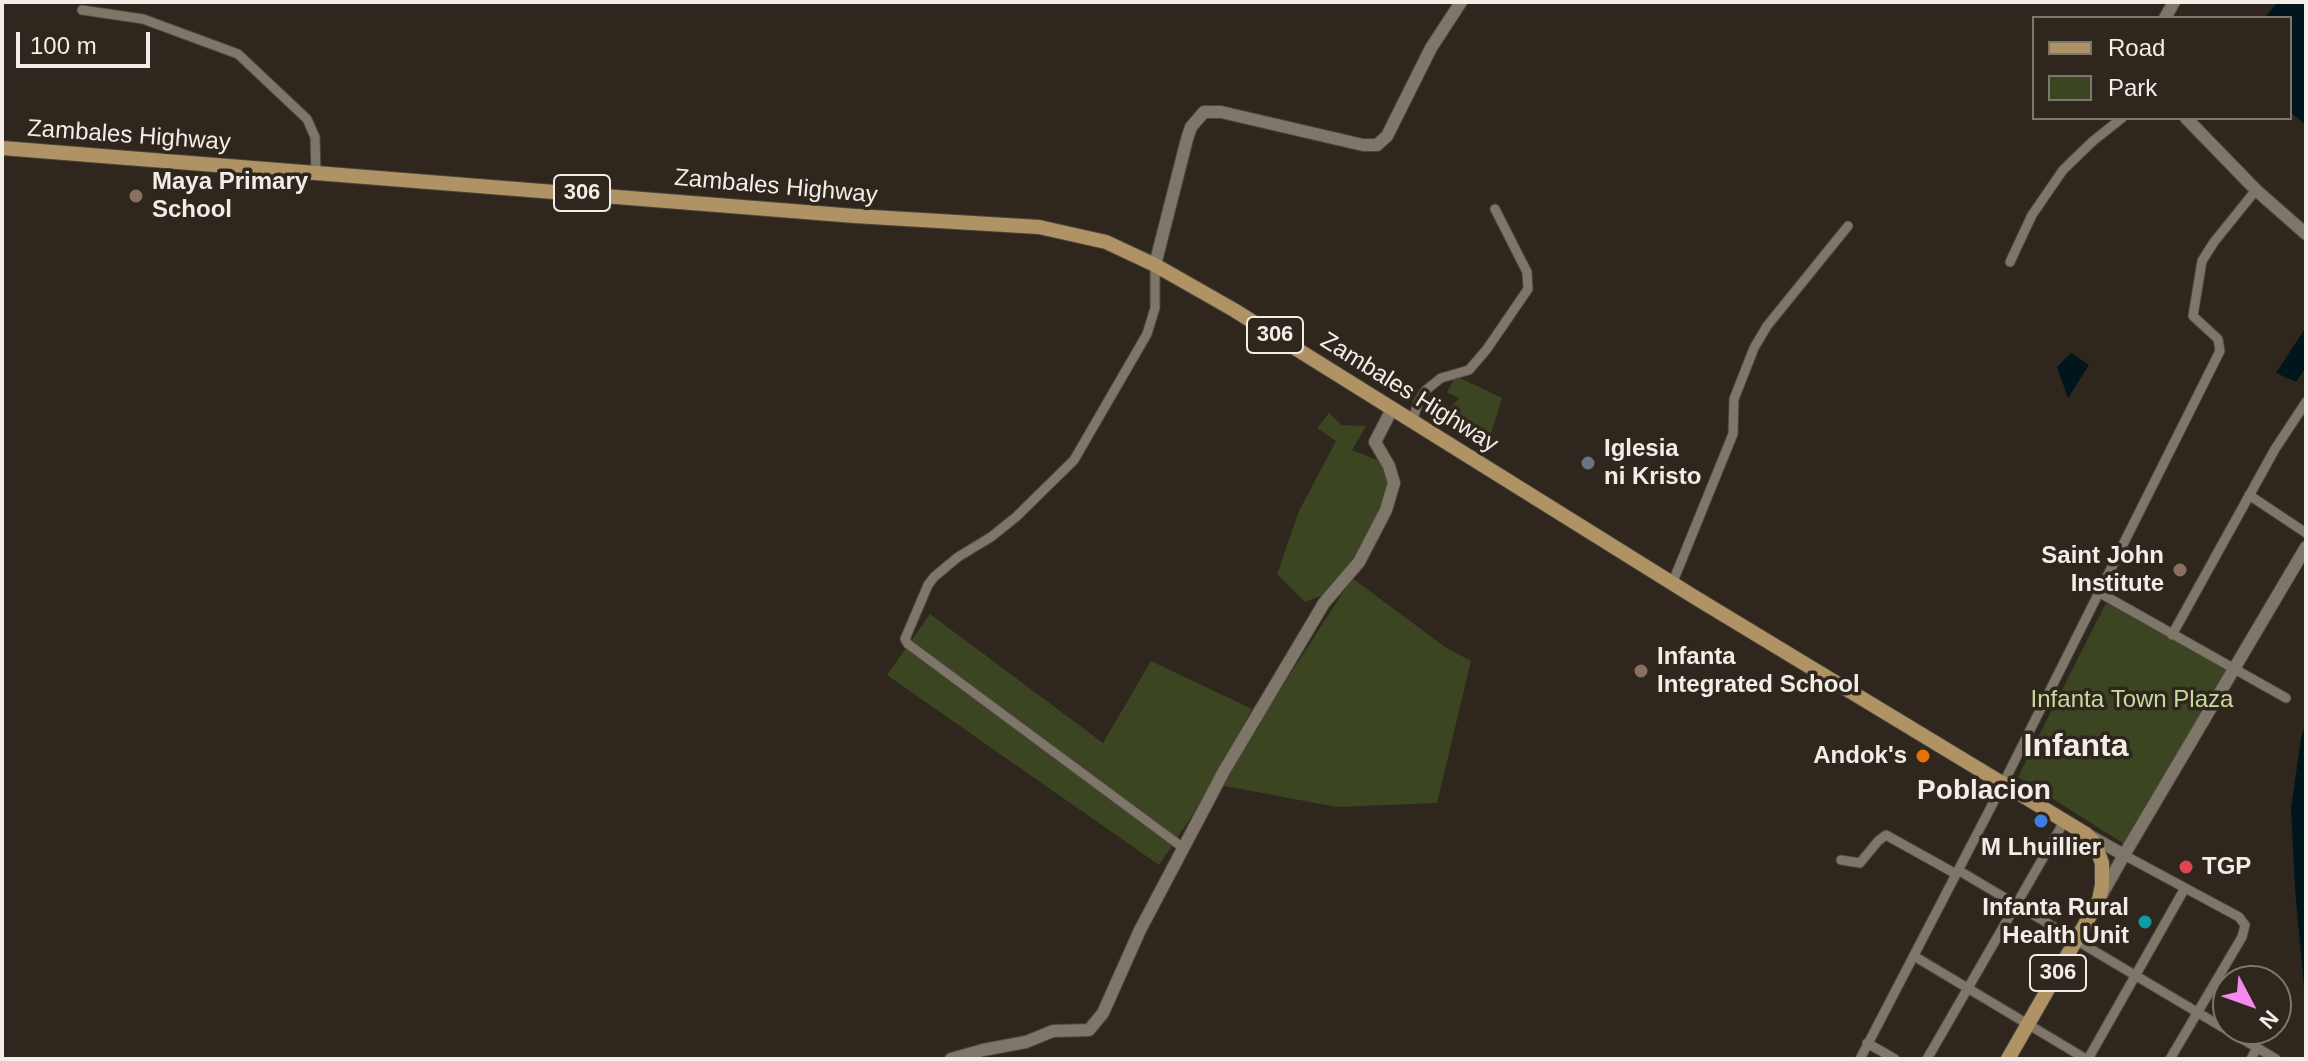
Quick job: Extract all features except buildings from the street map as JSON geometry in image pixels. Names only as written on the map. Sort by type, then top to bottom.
[{"type":"main road","name":"Zambales Highway","points":[[2,148],[870,217],[1039,227],[1106,242],[1155,265],[1271,332],[1672,584],[2086,834]]},
{"type":"main road","name":"306","points":[[2008,1059],[2099,900],[2102,863],[2095,844],[2086,834]]},
{"type":"street","points":[[1182,847],[905,639],[928,585],[940,570],[1016,517],[1074,460],[1147,334],[1155,308],[1155,265],[1187,139],[1191,127],[1204,112],[1221,112],[1363,145],[1377,145],[1387,136],[1431,48],[1461,2]]},
{"type":"street","points":[[82,10],[143,19],[238,54],[307,119],[314,131],[316,173]]},
{"type":"street","points":[[2010,262],[2032,215],[2063,170],[2119,120]]},
{"type":"street","points":[[2188,120],[2256,190],[2306,234]]},
{"type":"street","points":[[1860,1059],[2003,784],[2220,351],[2218,339],[2193,316],[2202,261],[2256,190]]},
{"type":"street","points":[[1412,422],[1426,390],[1441,378],[1469,370],[1528,289],[1527,272],[1495,209]]},
{"type":"street","points":[[1672,584],[1733,434],[1734,399],[1754,348],[1767,326],[1848,226]]},
{"type":"street","points":[[2172,635],[2275,449],[2306,402]]},
{"type":"street","points":[[951,1059],[1026,1042],[1053,1031],[1089,1030],[1103,1013],[1182,847],[1224,771],[1324,603],[1359,562],[1386,510],[1394,483],[1389,466],[1375,442],[1392,409]]},
{"type":"street","points":[[2249,495],[2306,533]]},
{"type":"street","points":[[2099,900],[2306,547]]},
{"type":"street","points":[[2100,593],[2286,698]]},
{"type":"street","points":[[1927,1059],[2065,820]]},
{"type":"street","points":[[2086,834],[2239,917],[2245,925],[2242,937],[2170,1059]]},
{"type":"street","points":[[1841,860],[1860,863],[1886,835],[2015,904],[2276,1059]]},
{"type":"street","points":[[1914,956],[2087,1059],[2185,888]]},
{"type":"street","points":[[1867,1043],[1895,1059]]},
{"type":"street","points":[[2251,1059],[2257,1048]]},
{"type":"green space","points":[[1456,376],[1502,398],[1487,446],[1482,446],[1442,417],[1459,398],[1447,392]]},
{"type":"green space","points":[[1329,413],[1342,425],[1366,426],[1352,450],[1382,462],[1388,484],[1385,497],[1353,561],[1325,594],[1305,602],[1277,574],[1299,511],[1336,441],[1317,428]]},
{"type":"green space","points":[[1352,578],[1445,647],[1471,661],[1437,803],[1337,807],[1219,785]]},
{"type":"green space","name":"Infanta Town Plaza","points":[[2106,603],[2227,668],[2126,845],[2018,777]]},
{"type":"green space","points":[[930,614],[1103,743],[1151,661],[1252,709],[1197,808],[1159,865],[887,675]]},
{"type":"water","points":[[2278,2],[2306,2],[2306,125],[2292,114],[2292,16],[2266,16]]},
{"type":"water","points":[[2306,327],[2306,367],[2296,382],[2276,373]]},
{"type":"water","points":[[2071,353],[2089,365],[2068,398],[2057,367]]},
{"type":"water","points":[[2306,722],[2306,1009],[2291,809]]},
{"type":"place","name":"Maya Primary School","points":[[136,196]]},
{"type":"place","name":"Iglesia ni Kristo","points":[[1588,463]]},
{"type":"place","name":"Saint John Institute","points":[[2180,570]]},
{"type":"place","name":"Infanta Integrated School","points":[[1641,671]]},
{"type":"place","name":"Andok's","points":[[1923,756]]},
{"type":"place","name":"M Lhuillier","points":[[2041,821]]},
{"type":"place","name":"TGP","points":[[2186,867]]},
{"type":"place","name":"Infanta Rural Health Unit","points":[[2145,922]]},
{"type":"district","name":"Infanta","points":[[2076,747]]},
{"type":"district","name":"Poblacion","points":[[1984,791]]}]
